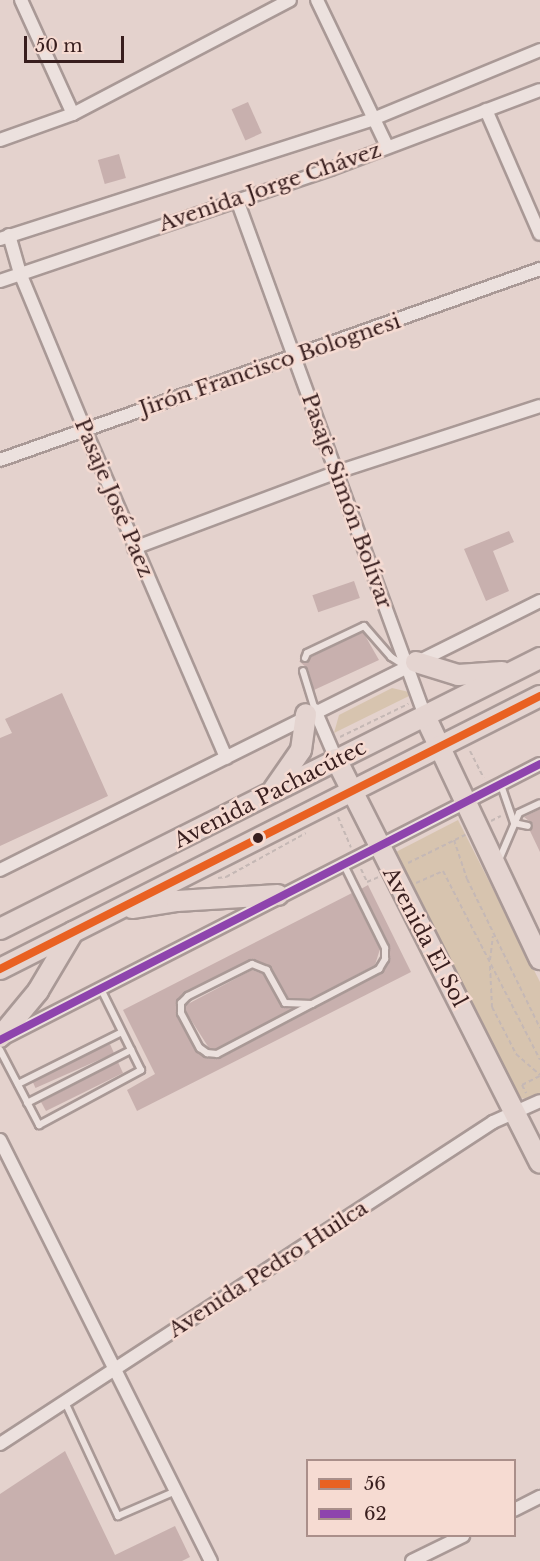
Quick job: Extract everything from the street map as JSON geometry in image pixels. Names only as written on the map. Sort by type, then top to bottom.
[{"type":"main road","name":"Avenida Pachacútec","points":[[0,927],[19,920],[263,799],[332,751],[422,707],[540,658]]},
{"type":"main road","points":[[411,665],[458,675],[517,669]]},
{"type":"main road","name":"Avenida Pachacútec","points":[[0,969],[73,932],[105,912],[351,792],[540,696]]},
{"type":"main road","points":[[422,707],[464,803],[540,959]]},
{"type":"main road","points":[[263,799],[285,777],[301,750],[310,712]]},
{"type":"main road","name":"Avenida El Sol","points":[[332,751],[390,872],[540,1162]]},
{"type":"main road","points":[[105,912],[177,901],[278,895]]},
{"type":"main road","points":[[0,1039],[38,991],[73,932]]},
{"type":"street","points":[[21,0],[73,114]]},
{"type":"street","points":[[0,140],[73,114],[290,0]]},
{"type":"street","points":[[316,0],[387,146]]},
{"type":"street","name":"Avenida Jorge Chávez","points":[[4,237],[373,119],[540,50]]},
{"type":"street","name":"Avenida Jorge Chávez","points":[[0,281],[237,200],[540,90]]},
{"type":"street","points":[[486,110],[540,234]]},
{"type":"street","name":"Pasaje Simón Bolívar","points":[[237,200],[411,665]]},
{"type":"street","name":"Pasaje José Paez","points":[[4,237],[226,758]]},
{"type":"street","name":"Jirón Francisco Bolognesi","points":[[0,460],[540,269]]},
{"type":"street","points":[[135,548],[337,472],[540,406]]},
{"type":"street","points":[[0,870],[226,758],[310,712],[540,601]]},
{"type":"street","points":[[411,665],[422,707]]},
{"type":"street","name":"Avenida El Sol","points":[[310,712],[332,751]]},
{"type":"street","points":[[0,1039],[101,989],[278,895],[540,764]]},
{"type":"street","name":"Avenida Pedro Huilca","points":[[0,1444],[493,1122],[540,1101]]},
{"type":"street","points":[[0,1140],[212,1561]]},
{"type":"street","points":[[516,1509],[540,1497]]},
{"type":"street","points":[[412,1561],[461,1537]]},
{"type":"lane","points":[[305,658],[307,652],[364,626],[375,644],[411,665]]},
{"type":"lane","points":[[305,676],[310,712]]},
{"type":"lane","points":[[496,787],[514,823]]},
{"type":"lane","points":[[496,868],[519,813],[540,803]]},
{"type":"lane","points":[[514,823],[528,826]]},
{"type":"lane","points":[[312,1004],[285,1003],[267,970],[252,964],[188,996],[181,1003],[181,1014],[200,1048],[207,1053],[217,1054],[379,969],[385,959],[385,948],[343,863]]},
{"type":"lane","points":[[0,1050],[39,1125],[141,1070],[101,989]]},
{"type":"lane","points":[[18,1084],[122,1032]]},
{"type":"lane","points":[[27,1103],[131,1050]]},
{"type":"lane","points":[[65,1402],[118,1516],[177,1491]]},
{"type":"path","points":[[332,751],[422,707]]},
{"type":"path","points":[[367,882],[502,816],[496,787],[462,736]]},
{"type":"path","points":[[454,840],[466,879],[540,1028]]},
{"type":"path","points":[[400,890],[443,871],[540,1060]]},
{"type":"path","points":[[493,934],[490,962],[492,1007],[516,1054],[540,1075],[506,1093]]},
{"type":"shaded area","points":[[392,688],[409,692],[409,696],[334,733],[339,715]]},
{"type":"shaded area","points":[[458,820],[540,982],[540,1095],[531,1100],[515,1097],[392,854]]},
{"type":"building","points":[[248,102],[262,133],[245,140],[232,109]]},
{"type":"building","points":[[119,154],[126,178],[105,184],[98,160]]},
{"type":"building","points":[[509,531],[514,542],[493,551],[509,591],[486,601],[464,549]]},
{"type":"building","points":[[354,581],[360,598],[318,612],[312,595]]},
{"type":"building","points":[[363,632],[379,660],[314,690],[308,669],[299,661],[308,662],[311,657]]},
{"type":"building","points":[[62,693],[108,796],[0,846],[0,738],[12,733],[5,719]]},
{"type":"building","points":[[540,809],[540,852],[530,831],[533,824],[524,817]]},
{"type":"building","points":[[368,885],[411,972],[137,1111],[127,1090],[155,1074],[123,1010],[352,893],[380,949],[375,965],[311,999],[288,998],[271,967],[251,959],[177,999],[176,1015],[196,1051],[206,1058],[219,1059],[383,972],[390,961],[390,947],[361,889]]},
{"type":"building","points":[[252,970],[263,974],[282,1007],[292,1009],[216,1049],[209,1048],[186,1012],[186,1005]]},
{"type":"building","points":[[110,1044],[114,1053],[36,1088],[31,1079]]},
{"type":"building","points":[[118,1062],[123,1073],[46,1111],[41,1102]]},
{"type":"building","points":[[65,1451],[115,1555],[175,1526],[190,1557],[182,1561],[0,1561],[0,1494]]},
{"type":"transit line","name":"56","points":[[0,969],[540,696]]},
{"type":"transit line","name":"62","points":[[0,1040],[540,764]]}]
